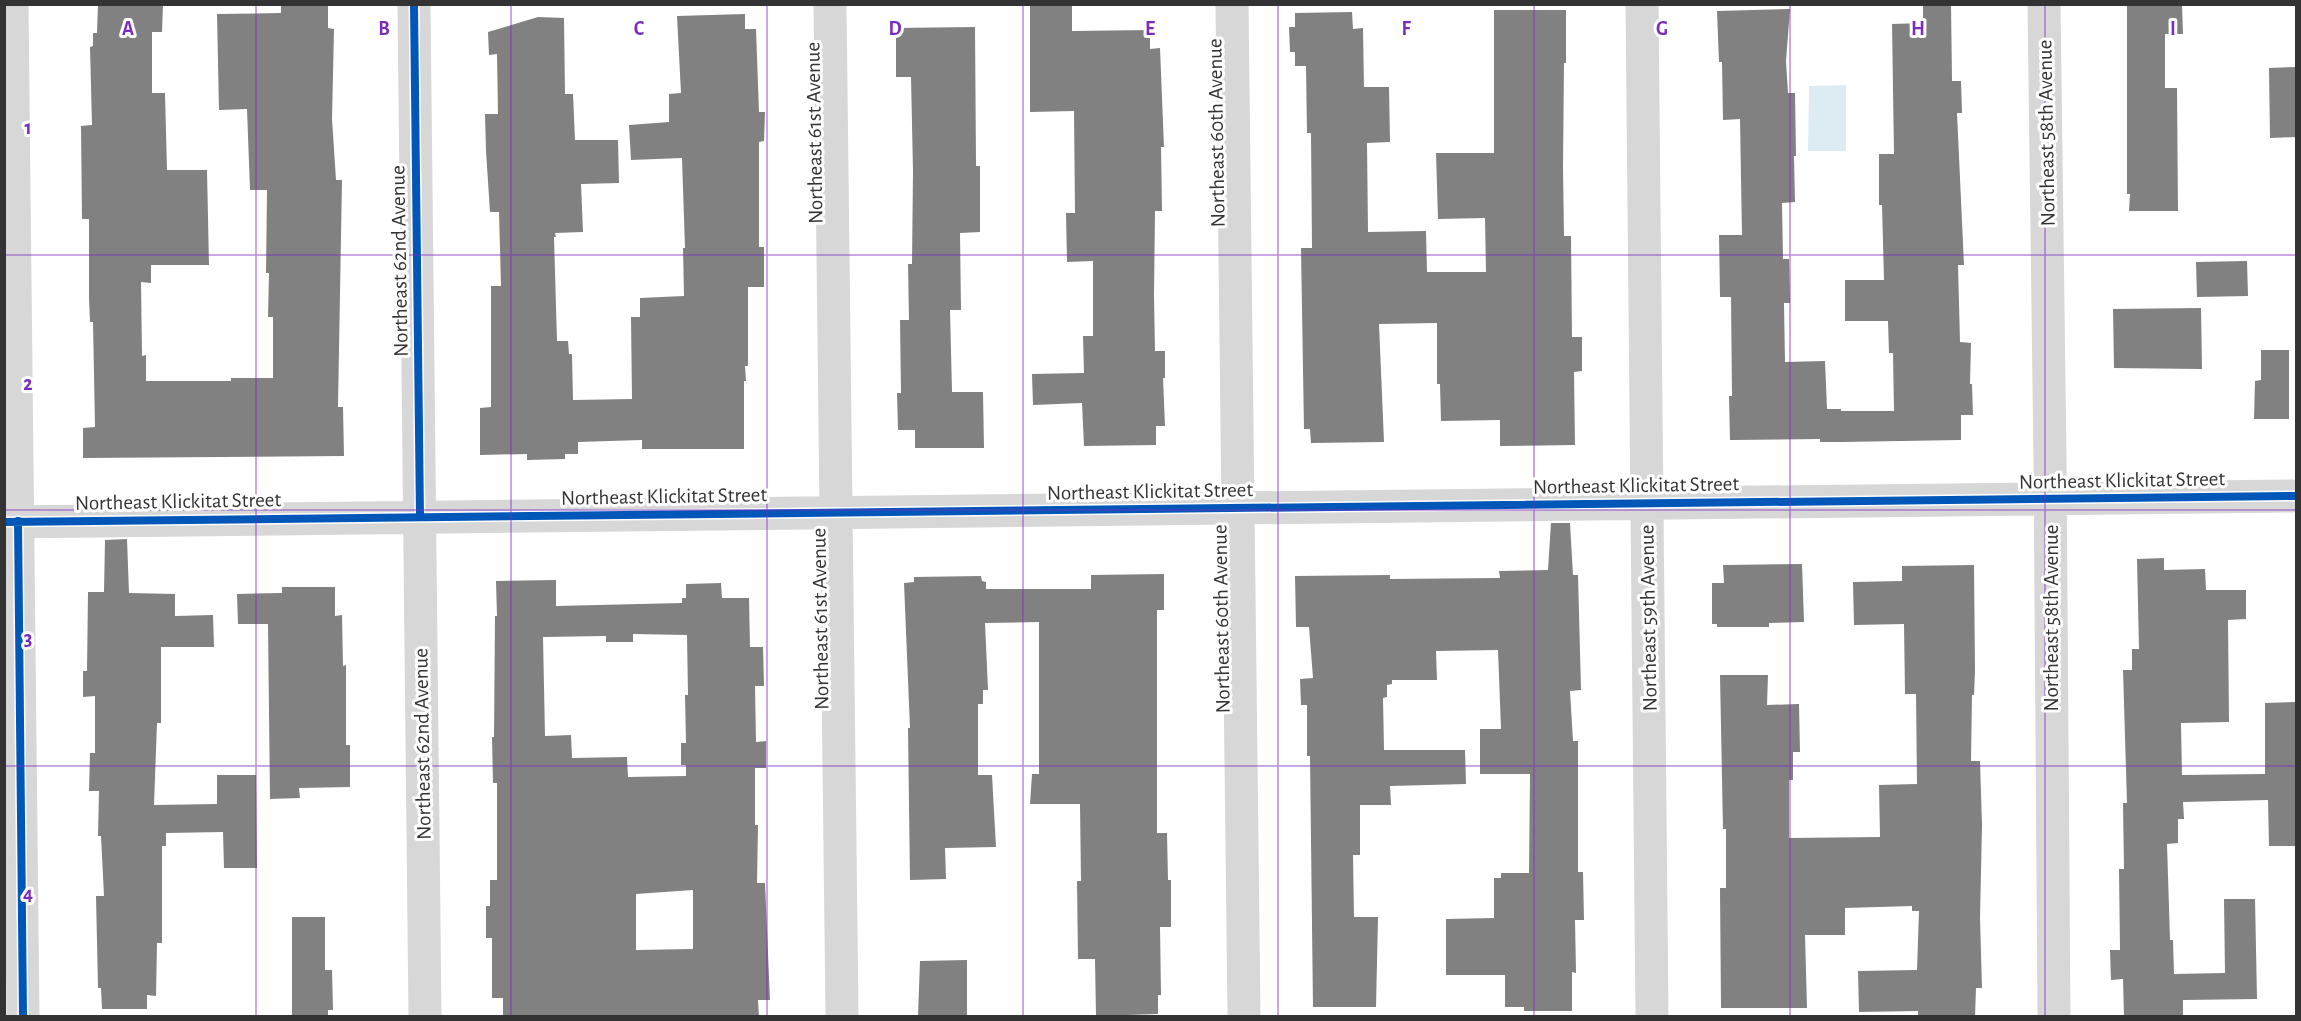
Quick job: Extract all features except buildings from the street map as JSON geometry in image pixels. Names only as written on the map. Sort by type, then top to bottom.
[{"type":"street","points":[[12,4],[11,522],[23,1017]]},
{"type":"street","name":"Northeast 62nd Avenue","points":[[414,4],[425,1017]]},
{"type":"street","name":"Northeast 61st Avenue","points":[[830,4],[842,1017]]},
{"type":"street","name":"Northeast 60th Avenue","points":[[1232,4],[1244,1017]]},
{"type":"street","name":"Northeast 59th Avenue","points":[[1642,4],[1652,1017]]},
{"type":"street","name":"Northeast 58th Avenue","points":[[2044,4],[2054,1017]]},
{"type":"street","name":"Northeast Klickitat Street","points":[[11,522],[2296,496]]},
{"type":"shaded area","points":[[1846,85],[1846,151],[1808,151],[1809,86]]},
{"type":"cycle path","points":[[414,4],[420,517]]},
{"type":"cycle path","points":[[4,522],[2296,496]]},
{"type":"cycle path","points":[[18,521],[23,1016]]}]
